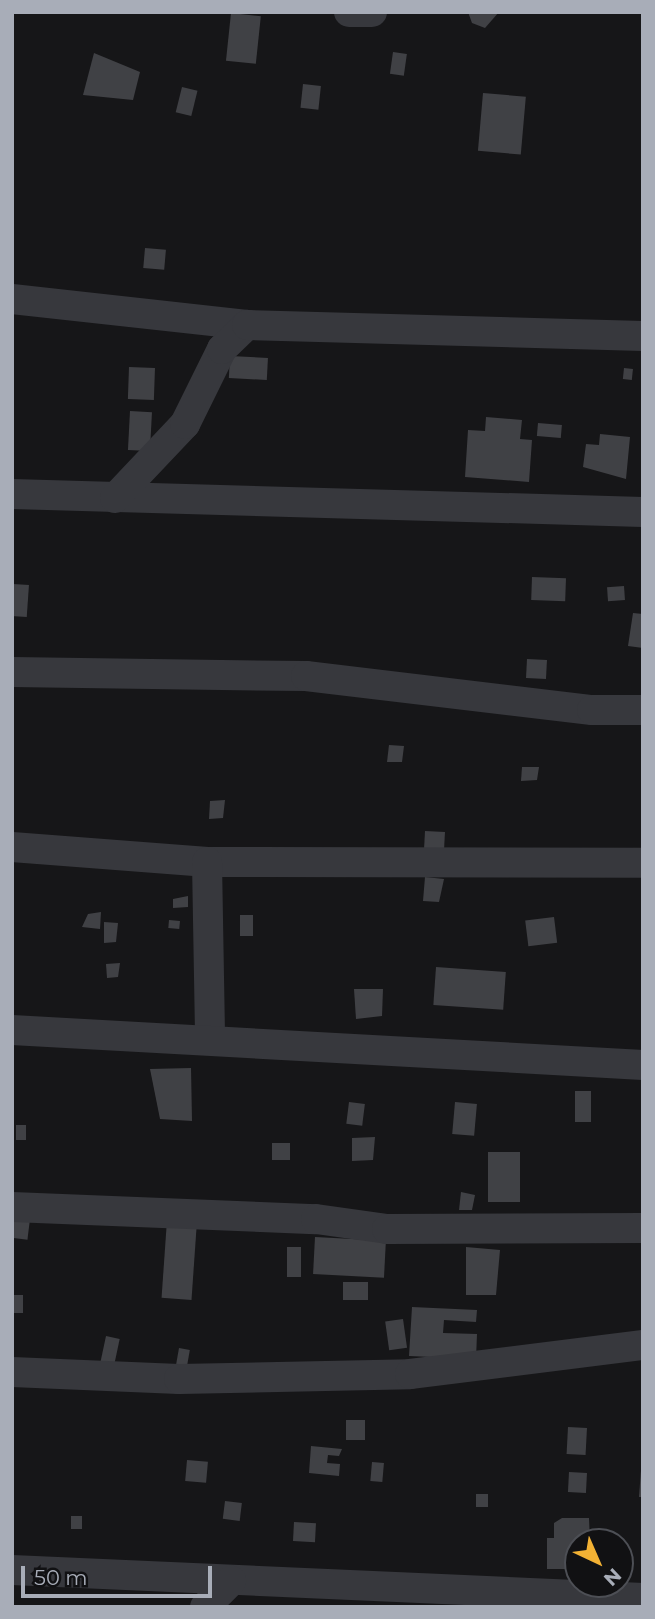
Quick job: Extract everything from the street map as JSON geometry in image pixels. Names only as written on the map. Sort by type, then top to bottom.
[{"type":"street","points":[[349,12],[372,12]]},
{"type":"street","points":[[12,299],[247,325],[643,336]]},
{"type":"street","points":[[115,498],[185,424],[222,349],[247,325]]},
{"type":"street","points":[[12,494],[643,512]]},
{"type":"street","points":[[12,672],[306,676],[592,710],[643,710]]},
{"type":"street","points":[[12,847],[207,862],[643,863]]},
{"type":"street","points":[[207,862],[210,1039]]},
{"type":"street","points":[[12,1030],[643,1065]]},
{"type":"street","points":[[12,1207],[316,1219],[387,1229],[643,1228]]},
{"type":"street","points":[[12,1372],[179,1379],[410,1374],[643,1345]]},
{"type":"street","points":[[12,1570],[602,1602],[643,1598]]},
{"type":"street","points":[[205,1607],[231,1581]]},
{"type":"building","points":[[468,12],[499,12],[485,28],[472,23]]},
{"type":"building","points":[[231,13],[261,16],[256,64],[226,61]]},
{"type":"building","points":[[393,52],[407,54],[404,76],[390,74]]},
{"type":"building","points":[[94,53],[140,72],[133,100],[83,95]]},
{"type":"building","points":[[303,84],[321,86],[318,110],[300,108]]},
{"type":"building","points":[[182,87],[198,91],[191,116],[176,112]]},
{"type":"building","points":[[483,93],[526,97],[521,155],[478,151]]},
{"type":"building","points":[[145,248],[166,250],[164,270],[143,268]]},
{"type":"building","points":[[230,356],[268,358],[267,380],[229,378]]},
{"type":"building","points":[[129,367],[155,368],[154,400],[128,399]]},
{"type":"building","points":[[624,368],[633,369],[632,380],[623,379]]},
{"type":"building","points":[[130,411],[152,412],[150,451],[128,450]]},
{"type":"building","points":[[486,417],[522,420],[520,439],[532,440],[529,482],[465,477],[468,430],[485,431]]},
{"type":"building","points":[[538,423],[562,425],[561,438],[537,436]]},
{"type":"building","points":[[600,434],[630,437],[626,479],[583,467],[586,444],[599,445]]},
{"type":"building","points":[[532,577],[566,578],[565,601],[531,600]]},
{"type":"building","points":[[13,584],[29,585],[27,617],[12,616]]},
{"type":"building","points":[[624,586],[625,600],[608,601],[607,587]]},
{"type":"building","points":[[633,613],[643,614],[643,648],[628,646]]},
{"type":"building","points":[[527,659],[547,660],[546,679],[526,678]]},
{"type":"building","points":[[389,745],[404,746],[402,762],[387,762]]},
{"type":"building","points":[[522,767],[539,767],[537,780],[521,781]]},
{"type":"building","points":[[225,800],[223,818],[209,819],[210,801]]},
{"type":"building","points":[[425,831],[445,832],[444,853],[424,852]]},
{"type":"building","points":[[425,877],[444,879],[439,902],[423,901]]},
{"type":"building","points":[[188,896],[188,907],[173,908],[173,899]]},
{"type":"building","points":[[101,912],[100,929],[82,927],[88,914]]},
{"type":"building","points":[[240,915],[253,915],[253,936],[240,936]]},
{"type":"building","points":[[554,917],[557,943],[528,946],[525,921]]},
{"type":"building","points":[[169,920],[180,921],[179,929],[168,928]]},
{"type":"building","points":[[104,922],[118,923],[116,942],[104,943]]},
{"type":"building","points":[[120,963],[118,977],[107,978],[106,964]]},
{"type":"building","points":[[436,967],[506,972],[503,1010],[433,1005]]},
{"type":"building","points":[[354,989],[383,989],[382,1016],[356,1019]]},
{"type":"building","points":[[191,1068],[192,1121],[160,1119],[150,1069]]},
{"type":"building","points":[[575,1091],[591,1091],[591,1122],[575,1122]]},
{"type":"building","points":[[349,1102],[365,1104],[362,1126],[346,1124]]},
{"type":"building","points":[[455,1102],[477,1104],[474,1136],[452,1134]]},
{"type":"building","points":[[16,1125],[26,1125],[26,1140],[16,1140]]},
{"type":"building","points":[[375,1137],[373,1160],[352,1161],[352,1138]]},
{"type":"building","points":[[272,1143],[290,1143],[290,1160],[272,1160]]},
{"type":"building","points":[[488,1152],[520,1152],[520,1202],[488,1202]]},
{"type":"building","points":[[461,1192],[475,1195],[472,1210],[459,1210]]},
{"type":"building","points":[[14,1218],[30,1220],[27,1240],[12,1238]]},
{"type":"building","points":[[167,1220],[197,1222],[191,1300],[162,1298]]},
{"type":"building","points":[[315,1237],[386,1241],[384,1278],[313,1274]]},
{"type":"building","points":[[287,1247],[301,1247],[301,1277],[287,1277]]},
{"type":"building","points":[[466,1247],[500,1250],[496,1295],[466,1295]]},
{"type":"building","points":[[343,1282],[368,1282],[368,1300],[343,1300]]},
{"type":"building","points":[[12,1295],[23,1295],[23,1313],[12,1313]]},
{"type":"building","points":[[412,1307],[477,1310],[476,1322],[444,1320],[443,1333],[477,1334],[476,1359],[409,1356]]},
{"type":"building","points":[[403,1319],[407,1348],[389,1350],[385,1322]]},
{"type":"building","points":[[106,1336],[120,1339],[113,1370],[99,1367]]},
{"type":"building","points":[[179,1348],[190,1350],[187,1367],[176,1365]]},
{"type":"building","points":[[346,1420],[365,1420],[365,1440],[346,1440]]},
{"type":"building","points":[[568,1427],[587,1428],[586,1455],[567,1454]]},
{"type":"building","points":[[311,1446],[342,1449],[339,1456],[328,1455],[327,1463],[340,1464],[339,1476],[309,1473]]},
{"type":"building","points":[[187,1460],[208,1462],[206,1483],[185,1481]]},
{"type":"building","points":[[372,1462],[384,1463],[382,1482],[370,1481]]},
{"type":"building","points":[[641,1470],[643,1497],[639,1497]]},
{"type":"building","points":[[569,1472],[587,1473],[586,1493],[568,1492]]},
{"type":"building","points":[[476,1494],[488,1494],[488,1507],[476,1507]]},
{"type":"building","points":[[225,1501],[242,1503],[240,1521],[223,1519]]},
{"type":"building","points":[[71,1516],[82,1516],[82,1529],[71,1529]]},
{"type":"building","points":[[562,1518],[589,1518],[589,1528],[564,1528],[564,1569],[547,1569],[547,1538],[554,1538],[554,1523]]},
{"type":"building","points":[[294,1522],[316,1523],[315,1542],[293,1541]]}]
